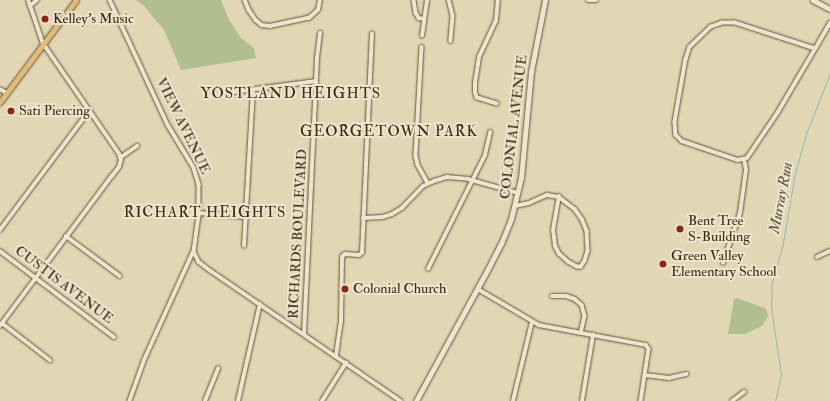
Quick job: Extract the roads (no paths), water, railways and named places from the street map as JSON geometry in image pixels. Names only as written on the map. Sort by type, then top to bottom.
[{"type":"main road","points":[[0,102],[76,0]]},
{"type":"main road","name":"COLONIAL AVENUE","points":[[416,401],[501,244],[515,206],[523,159],[531,72],[545,0]]},
{"type":"main road","points":[[588,0],[596,0]]},
{"type":"main road","points":[[813,0],[830,10]]},
{"type":"street","points":[[28,0],[43,44],[120,158],[119,167],[1,324],[50,360]]},
{"type":"street","points":[[30,6],[37,0]]},
{"type":"street","name":"VIEW AVENUE","points":[[110,0],[168,125],[196,173],[199,184],[199,213],[194,251],[163,324],[145,360],[130,401]]},
{"type":"street","points":[[245,0],[249,10],[259,23],[270,26],[309,18],[318,10],[320,0]]},
{"type":"street","points":[[414,0],[416,13],[419,18],[424,19]]},
{"type":"street","points":[[422,36],[426,0]]},
{"type":"street","points":[[449,0],[453,16],[451,41]]},
{"type":"street","points":[[497,104],[477,98],[475,93],[475,83],[479,57],[496,21],[498,0]]},
{"type":"street","points":[[815,49],[728,22],[711,27],[690,47],[686,59],[674,129],[676,135],[682,141],[738,160],[744,160],[749,156],[774,118],[830,24]]},
{"type":"street","name":"RICHARDS BOULEVARD","points":[[304,335],[316,82],[320,33]]},
{"type":"street","points":[[336,356],[341,322],[342,257],[345,254],[361,254],[372,34]]},
{"type":"street","points":[[422,47],[416,156],[418,165],[428,183]]},
{"type":"street","points":[[226,93],[316,82]]},
{"type":"street","points":[[0,89],[7,93]]},
{"type":"street","points":[[244,246],[253,90]]},
{"type":"street","points":[[0,230],[89,111]]},
{"type":"street","points":[[428,269],[485,155],[490,133]]},
{"type":"street","points":[[120,158],[137,146]]},
{"type":"street","points":[[723,262],[740,213],[746,170],[744,160]]},
{"type":"street","points":[[363,218],[383,217],[397,212],[418,190],[428,183],[447,177],[472,180],[518,193]]},
{"type":"street","points":[[515,206],[529,203],[547,195],[559,197],[575,209],[582,219],[586,231],[588,251],[585,261],[580,267],[577,268],[559,254],[555,246],[553,230],[559,197]]},
{"type":"street","points":[[199,213],[246,217]]},
{"type":"street","points":[[66,236],[120,276]]},
{"type":"street","name":"CUSTIS AVENUE","points":[[0,251],[114,337]]},
{"type":"street","points":[[194,251],[194,256],[199,262],[401,401]]},
{"type":"street","points":[[817,257],[830,251]]},
{"type":"street","points":[[478,289],[532,322],[646,345],[650,349],[641,401]]},
{"type":"street","points":[[552,296],[566,296],[575,299],[582,305],[585,316],[581,333]]},
{"type":"street","points":[[238,401],[260,304]]},
{"type":"street","points":[[513,401],[532,322]]},
{"type":"street","points":[[582,401],[593,335]]},
{"type":"street","points":[[322,401],[346,363]]},
{"type":"street","points":[[205,401],[218,369]]},
{"type":"street","points":[[645,375],[669,378],[687,374]]},
{"type":"street","points":[[732,401],[744,392]]},
{"type":"waterway","name":"Murray Run","points":[[775,401],[781,375],[771,307],[772,282],[782,248],[795,173],[806,134],[830,73]]},
{"type":"place","name":"Kelley's Music","points":[[45,19]]},
{"type":"place","name":"Sati Piercing","points":[[11,111]]},
{"type":"place","name":"Bent Tree S-Building","points":[[680,229]]},
{"type":"place","name":"Green Valley Elementary School","points":[[663,264]]},
{"type":"place","name":"Colonial Church","points":[[345,289]]},
{"type":"district","name":"YOSTLAND HEIGHTS","points":[[291,94]]},
{"type":"district","name":"GEORGETOWN PARK","points":[[389,132]]},
{"type":"district","name":"RICHART HEIGHTS","points":[[205,213]]}]
